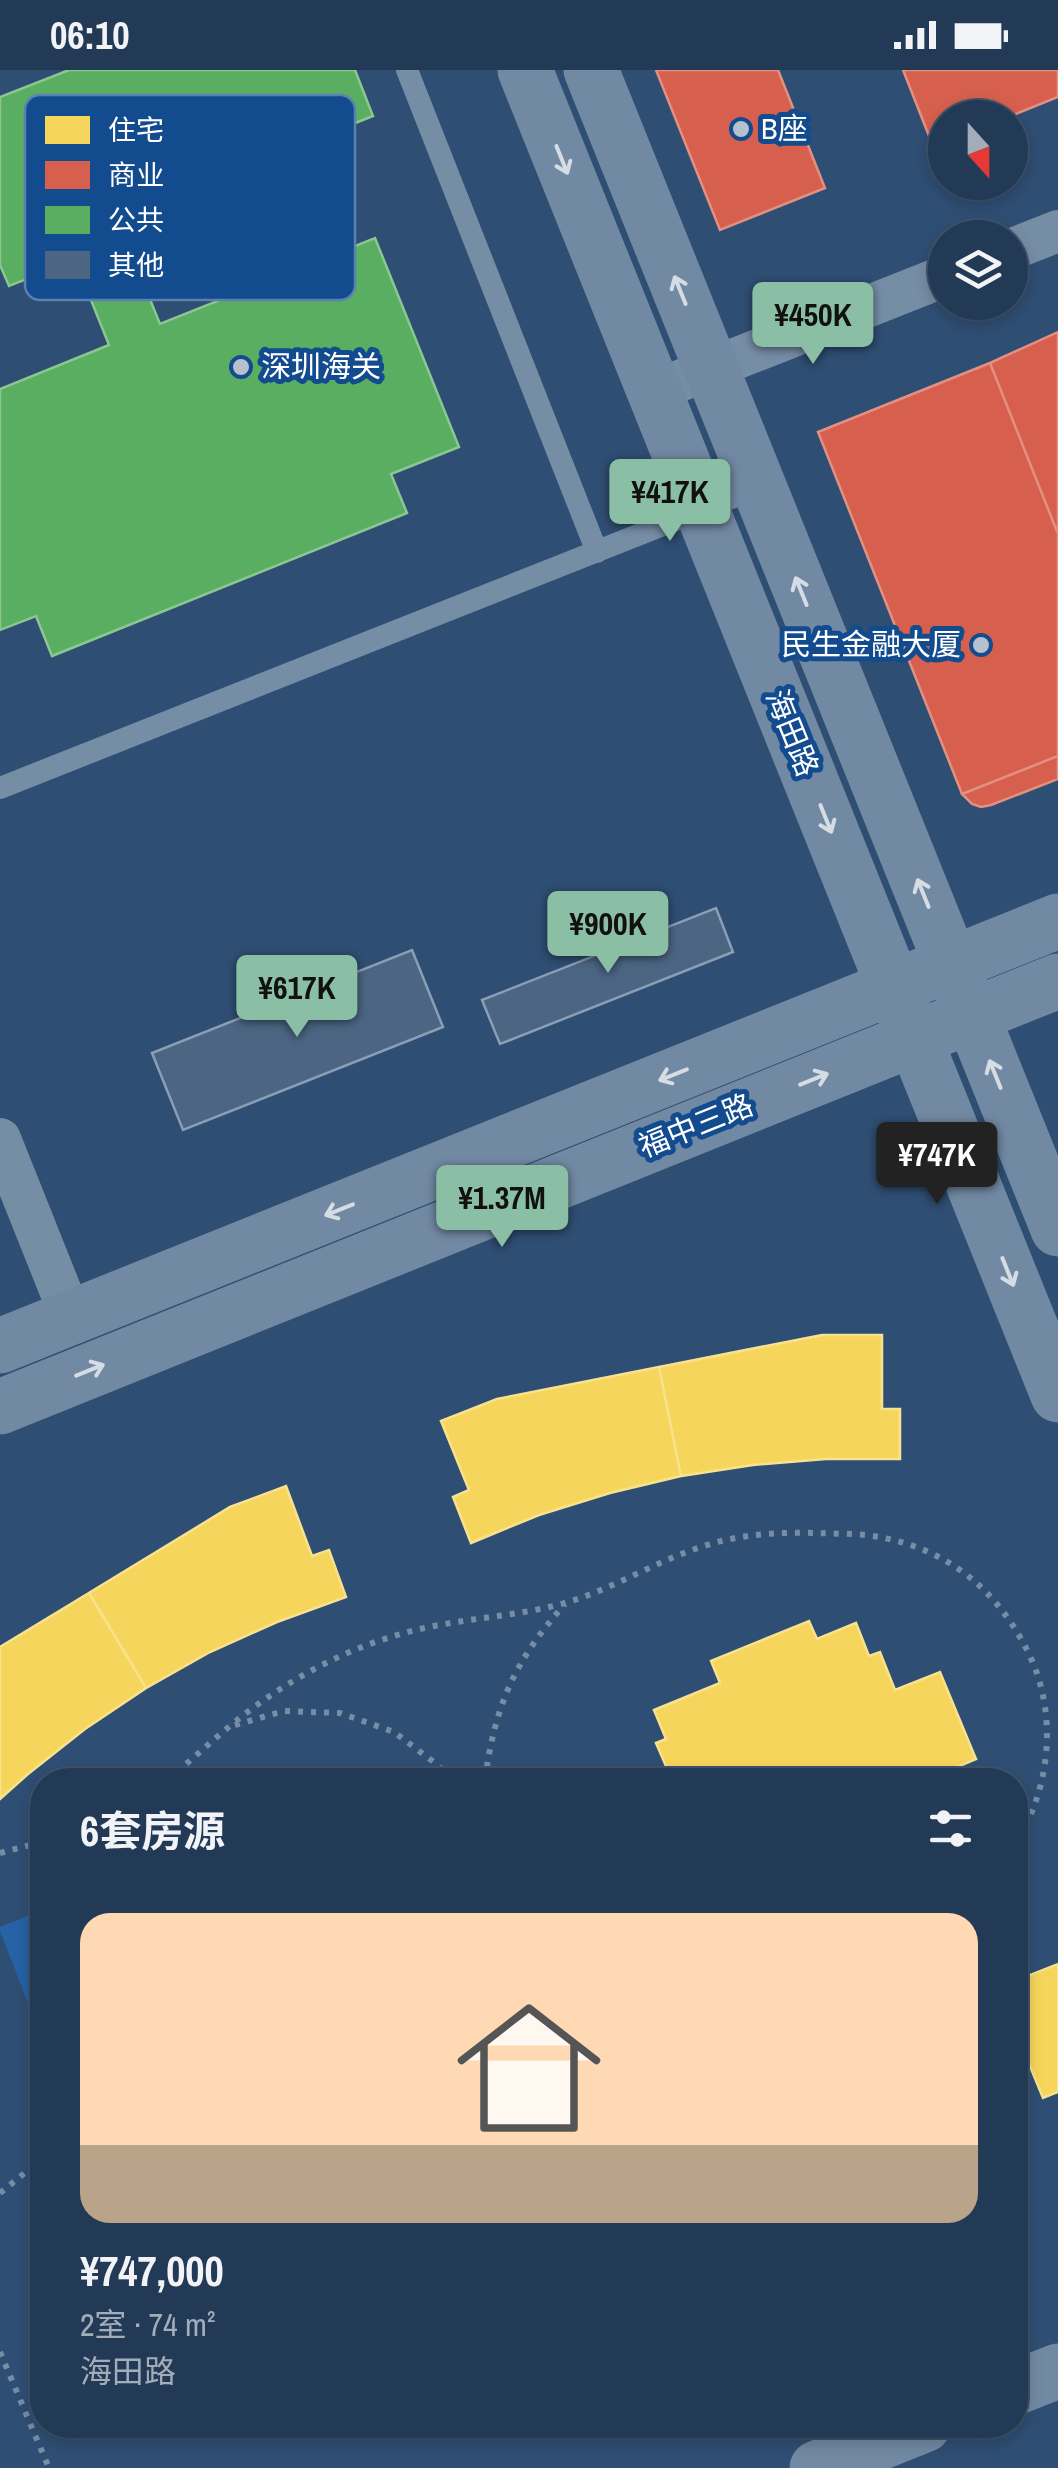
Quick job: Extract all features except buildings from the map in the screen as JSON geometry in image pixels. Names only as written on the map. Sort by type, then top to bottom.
[{"type":"street","name":"海田路","points":[[525,70],[1058,1396]]},
{"type":"street","name":"海田路","points":[[592,70],[1058,1230]]},
{"type":"street","points":[[1028,243],[1058,231]]},
{"type":"street","points":[[654,391],[928,283]]},
{"type":"street","name":"福中三路","points":[[0,1346],[1058,921]]},
{"type":"street","name":"福中三路","points":[[0,1406],[1058,981]]},
{"type":"street","points":[[0,1139],[71,1317]]},
{"type":"street","points":[[1028,2383],[1058,2371]]},
{"type":"street","points":[[817,2468],[892,2438]]},
{"type":"lane","points":[[407,70],[597,552]]},
{"type":"lane","points":[[0,788],[759,487]]},
{"type":"path","points":[[183,1768],[268,1697],[310,1671],[399,1634],[566,1602],[670,1557],[748,1536],[789,1532],[883,1537],[933,1554],[978,1582],[1013,1622],[1037,1669],[1047,1721],[1045,1774],[1028,1824]]},
{"type":"path","points":[[487,1768],[500,1704],[517,1667],[566,1602]]},
{"type":"path","points":[[229,1727],[284,1711],[340,1713],[394,1732],[440,1768]]},
{"type":"path","points":[[0,1854],[30,1845]]},
{"type":"path","points":[[0,2193],[30,2168]]},
{"type":"path","points":[[0,2352],[30,2422]]},
{"type":"path","points":[[37,2438],[50,2468]]},
{"type":"shaded area","points":[[30,1915],[30,2008],[0,1931],[0,1927]]},
{"type":"place","name":"B座","points":[[741,129]]},
{"type":"place","name":"深圳海关","points":[[241,367]]},
{"type":"place","name":"民生金融大厦","points":[[981,645]]}]
